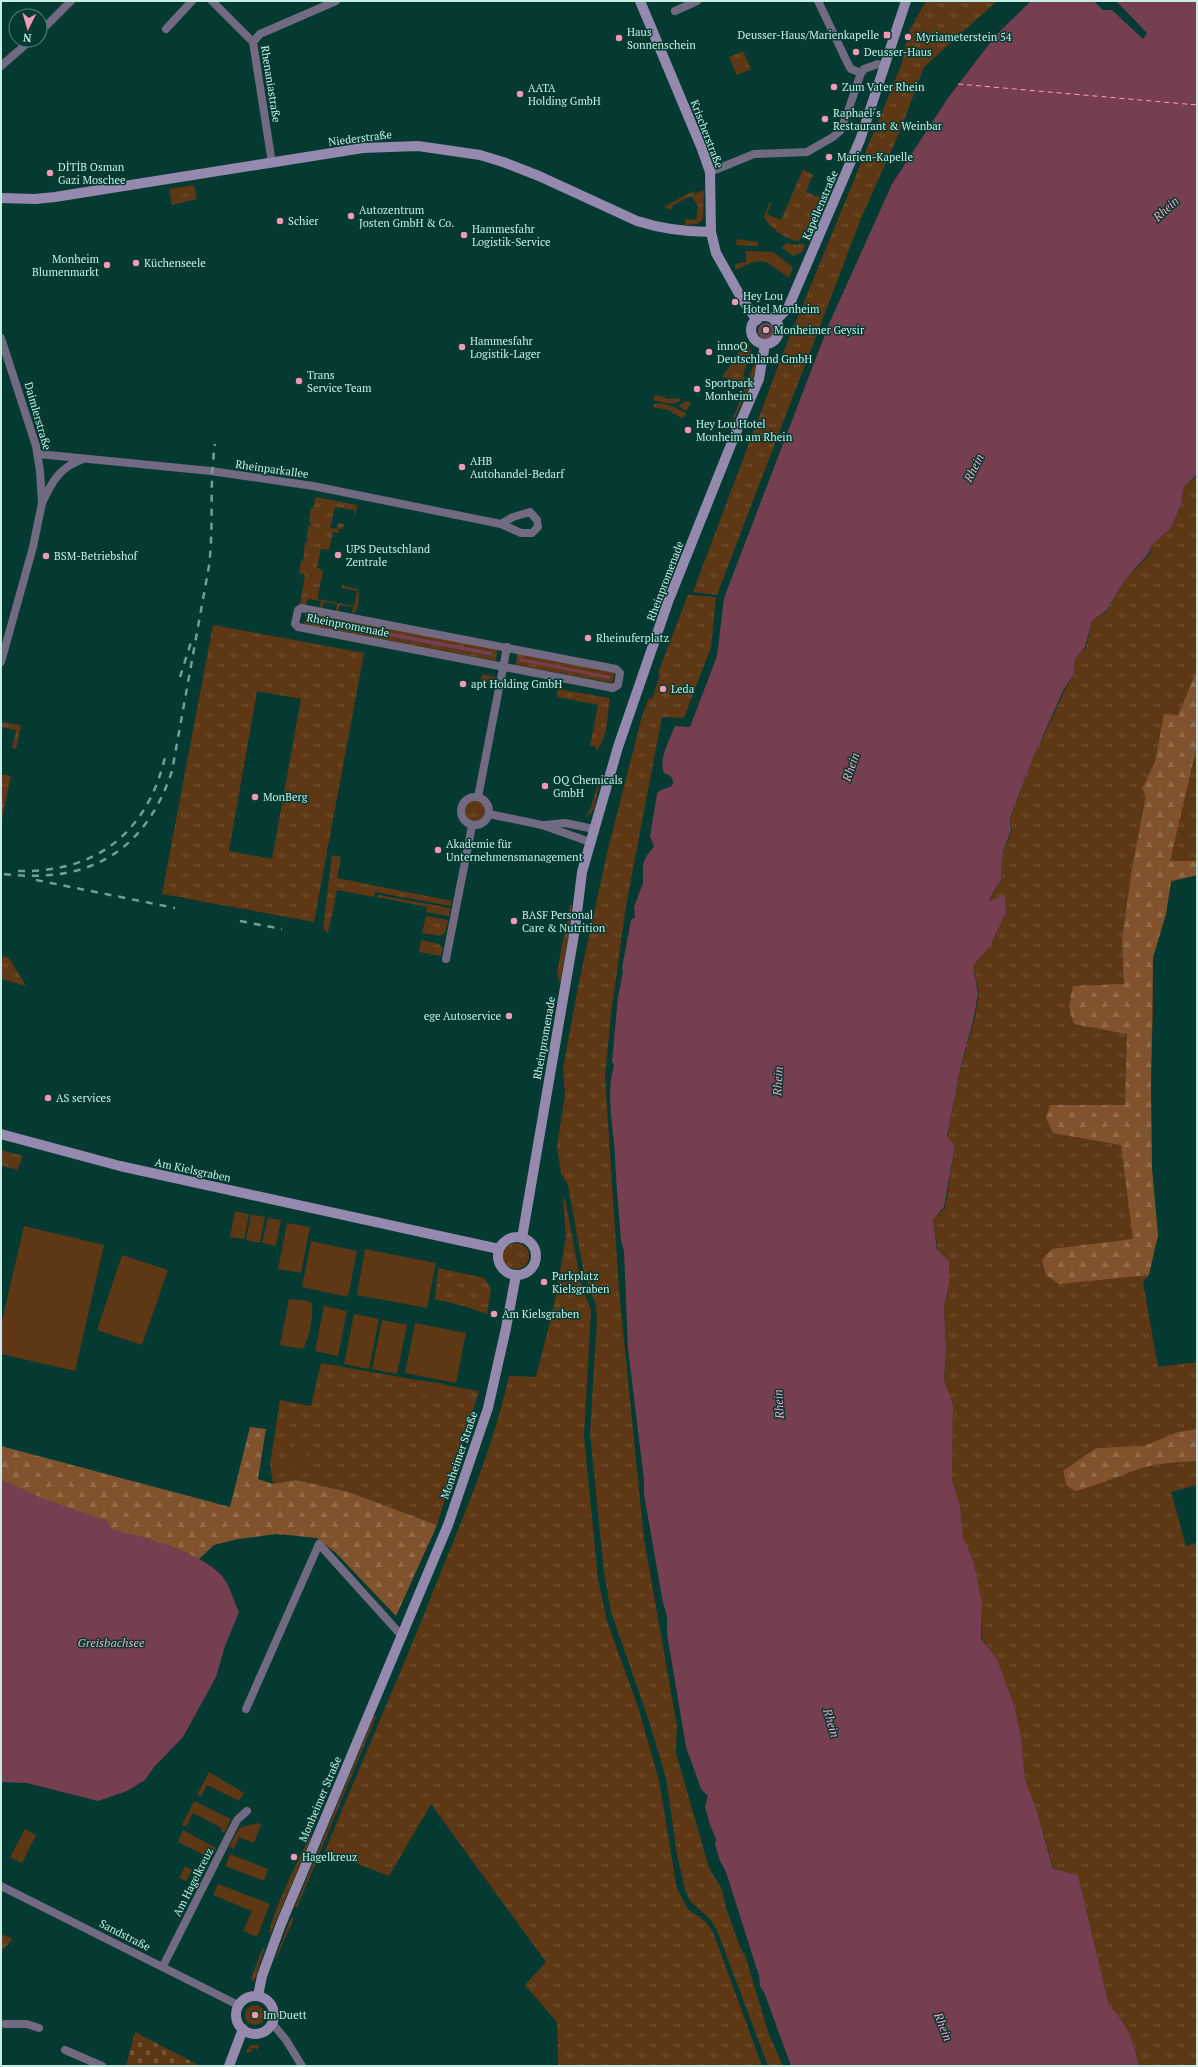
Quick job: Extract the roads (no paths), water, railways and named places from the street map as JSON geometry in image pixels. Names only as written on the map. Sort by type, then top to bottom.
[{"type":"street","points":[[48,24],[72,1]]},
{"type":"street","points":[[166,29],[192,1]]},
{"type":"street","name":"Rhenaniastraße","points":[[212,1],[253,42],[272,163]]},
{"type":"street","points":[[253,42],[260,34],[336,1]]},
{"type":"street","name":"Krischerstraße","points":[[640,1],[702,149],[710,172],[711,232],[716,253],[742,299],[756,320]]},
{"type":"street","points":[[675,11],[697,1]]},
{"type":"street","points":[[818,1],[850,69],[861,73]]},
{"type":"street","name":"Kapellenstraße","points":[[776,321],[788,308],[837,197],[860,140],[906,1]]},
{"type":"street","points":[[1,66],[21,48]]},
{"type":"street","points":[[710,172],[754,154],[807,152],[833,138],[840,131],[861,73],[864,69],[878,64],[885,66]]},
{"type":"street","name":"Niederstraße","points":[[1,198],[35,199],[55,197],[375,147],[418,146],[443,149],[503,162],[539,176],[637,221],[654,226],[689,232],[711,232]]},
{"type":"street","points":[[768,317],[776,321],[779,329],[777,338],[770,343],[765,344],[756,341],[752,334],[753,324],[756,320],[768,317]]},
{"type":"street","name":"Daimlerstraße","points":[[1,338],[15,376],[38,454],[42,503],[33,547],[1,662]]},
{"type":"street","name":"Rheinpromenade","points":[[522,1238],[575,929],[578,897],[590,842],[618,747],[668,602],[734,437],[759,379],[765,344]]},
{"type":"street","name":"Rheinparkallee","points":[[38,454],[211,471],[313,486],[501,524]]},
{"type":"street","name":"Daimlerstraße","points":[[42,503],[54,480],[61,471],[70,464],[83,459]]},
{"type":"street","name":"Rheinpromenade","points":[[301,608],[507,647],[616,669],[620,673],[618,685],[613,688],[298,627],[295,624],[298,610],[301,608]]},
{"type":"street","points":[[478,797],[507,647]]},
{"type":"street","points":[[468,798],[482,798],[488,805],[489,814],[481,824],[472,826],[462,818],[460,809],[468,798]]},
{"type":"street","points":[[489,814],[542,825],[590,842]]},
{"type":"street","points":[[542,825],[565,823],[594,829]]},
{"type":"street","points":[[446,959],[472,826]]},
{"type":"street","name":"Am Kielsgraben","points":[[1,1134],[127,1168],[499,1249]]},
{"type":"street","points":[[522,1238],[532,1244],[535,1261],[528,1271],[516,1275],[503,1269],[499,1263],[499,1249],[508,1239],[522,1238]]},
{"type":"street","name":"Monheimer Straße","points":[[258,1996],[262,1976],[281,1924],[448,1525],[488,1408],[516,1275]]},
{"type":"street","points":[[246,1709],[319,1544],[402,1636]]},
{"type":"street","name":"Am Hagelkreuz","points":[[163,1966],[237,1820],[247,1811]]},
{"type":"street","name":"Sandstraße","points":[[1,1886],[238,2005]]},
{"type":"street","points":[[258,1996],[267,2000],[271,2004],[274,2014],[272,2023],[266,2029],[258,2033],[248,2032],[243,2030],[236,2018],[238,2005],[249,1997],[258,1996]]},
{"type":"street","points":[[272,2023],[286,2040],[302,2066]]},
{"type":"street","points":[[2,2024],[27,2024],[39,2028]]},
{"type":"street","points":[[229,2066],[243,2030]]},
{"type":"street","points":[[65,2050],[102,2066]]},
{"type":"water","name":"Rhein","points":[[1031,1],[1094,1],[1103,10],[1112,10],[1143,39],[1147,33],[1116,1],[1197,1],[1197,474],[1184,487],[1181,505],[1171,528],[1151,546],[1149,553],[1124,581],[1107,610],[1092,621],[1085,647],[1075,659],[1074,674],[1063,691],[1033,758],[1010,818],[1011,830],[1002,855],[1001,881],[994,890],[989,901],[1005,895],[1006,913],[990,946],[973,966],[978,993],[974,1017],[960,1070],[947,1136],[955,1146],[944,1207],[933,1220],[937,1249],[949,1261],[949,1284],[944,1307],[946,1351],[944,1380],[953,1405],[952,1480],[960,1505],[963,1537],[973,1560],[982,1602],[981,1638],[997,1659],[1015,1708],[1021,1737],[1025,1779],[1036,1808],[1053,1869],[1078,1875],[1109,2005],[1121,2019],[1129,2033],[1139,2066],[791,2066],[764,1992],[760,1986],[759,1976],[726,1872],[720,1861],[715,1844],[716,1839],[705,1807],[708,1796],[701,1789],[686,1747],[667,1634],[667,1616],[663,1603],[644,1494],[644,1480],[628,1349],[624,1251],[621,1240],[610,1100],[611,1077],[614,1066],[612,1061],[618,997],[631,920],[635,917],[634,907],[643,883],[643,864],[647,855],[654,847],[650,836],[657,794],[659,791],[672,786],[673,784],[672,778],[664,773],[662,762],[665,749],[675,726],[690,727],[717,656],[724,598],[829,324],[892,184],[948,98],[996,35]]},
{"type":"water","name":"Monheimer Geysir","points":[[766,323],[772,325],[774,331],[772,337],[766,339],[760,337],[758,331],[760,325]]},
{"type":"water","points":[[310,617],[492,652],[492,656],[309,621]]},
{"type":"water","points":[[520,658],[610,676],[610,679],[519,661]]},
{"type":"water","name":"Greisbachsee","points":[[1,1480],[44,1499],[108,1521],[112,1530],[139,1536],[171,1546],[201,1560],[225,1579],[239,1612],[225,1646],[216,1677],[183,1737],[154,1767],[145,1780],[127,1791],[98,1801],[27,1783],[1,1782]]},
{"type":"railway","points":[[4,874],[35,876],[62,874],[87,867],[110,857],[129,842],[146,823],[161,799],[172,771],[209,566],[212,475],[215,444]]},
{"type":"railway","points":[[180,677],[192,639]]},
{"type":"railway","points":[[18,871],[47,870],[72,864],[96,855],[116,842],[133,825],[147,805],[158,781],[166,753]]},
{"type":"railway","points":[[36,880],[175,908]]},
{"type":"railway","points":[[240,921],[282,929]]},
{"type":"place","name":"Deusser-Haus/Marienkapelle","points":[[887,35]]},
{"type":"place","name":"Myriameterstein 54","points":[[908,37]]},
{"type":"place","name":"Haus Sonnenschein","points":[[619,38]]},
{"type":"place","name":"Deusser-Haus","points":[[856,52]]},
{"type":"place","name":"Zum Vater Rhein","points":[[834,87]]},
{"type":"place","name":"AATA Holding GmbH","points":[[520,94]]},
{"type":"place","name":"Raphael´s Restaurant & Weinbar","points":[[825,119]]},
{"type":"place","name":"Marien-Kapelle","points":[[829,157]]},
{"type":"place","name":"DİTİB Osman Gazi Moschee","points":[[50,173]]},
{"type":"place","name":"Autozentrum Josten GmbH & Co.","points":[[351,216]]},
{"type":"place","name":"Schier","points":[[280,221]]},
{"type":"place","name":"Hammesfahr Logistik-Service","points":[[464,235]]},
{"type":"place","name":"Küchenseele","points":[[136,263]]},
{"type":"place","name":"Monheim Blumenmarkt","points":[[107,265]]},
{"type":"place","name":"Hey Lou Hotel Monheim","points":[[735,302]]},
{"type":"place","name":"Monheimer Geysir","points":[[766,330]]},
{"type":"place","name":"Hammesfahr Logistik-Lager","points":[[462,347]]},
{"type":"place","name":"innoQ Deutschland GmbH","points":[[709,352]]},
{"type":"place","name":"Trans Service Team","points":[[299,381]]},
{"type":"place","name":"Sportpark Monheim","points":[[697,389]]},
{"type":"place","name":"Hey Lou Hotel Monheim am Rhein","points":[[688,430]]},
{"type":"place","name":"AHB Autohandel-Bedarf","points":[[462,467]]},
{"type":"place","name":"UPS Deutschland Zentrale","points":[[338,555]]},
{"type":"place","name":"BSM-Betriebshof","points":[[46,556]]},
{"type":"place","name":"Rheinuferplatz","points":[[588,638]]},
{"type":"place","name":"apt Holding GmbH","points":[[463,684]]},
{"type":"place","name":"Leda","points":[[663,689]]},
{"type":"place","name":"OQ Chemicals GmbH","points":[[545,786]]},
{"type":"place","name":"MonBerg","points":[[255,797]]},
{"type":"place","name":"Akademie für Unternehmensmanagement","points":[[438,850]]},
{"type":"place","name":"BASF Personal Care & Nutrition","points":[[514,921]]},
{"type":"place","name":"ege Autoservice","points":[[509,1016]]},
{"type":"place","name":"AS services","points":[[48,1098]]},
{"type":"place","name":"Parkplatz Kielsgraben","points":[[544,1282]]},
{"type":"place","name":"Am Kielsgraben","points":[[494,1314]]},
{"type":"place","name":"Hagelkreuz","points":[[294,1857]]},
{"type":"place","name":"Im Duett","points":[[255,2015]]}]
